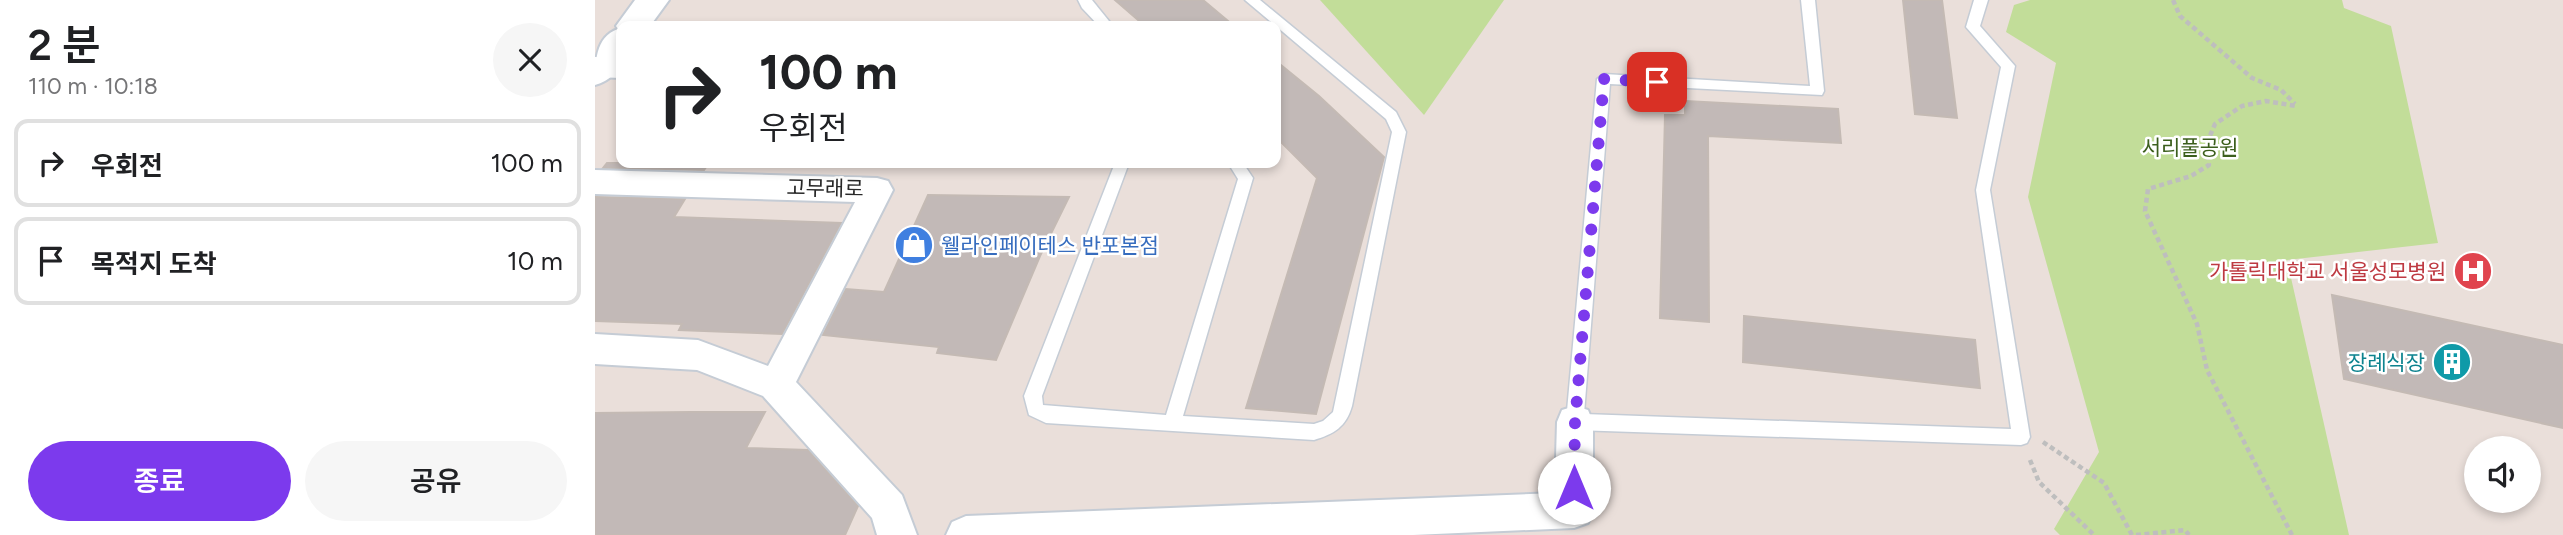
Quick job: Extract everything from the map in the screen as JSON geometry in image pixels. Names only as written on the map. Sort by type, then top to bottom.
[{"type":"street","points":[[636,21],[653,0]]},
{"type":"street","points":[[603,68],[616,48]]},
{"type":"street","name":"고무래로","points":[[595,182],[877,190],[776,385]]},
{"type":"street","points":[[595,349],[698,355],[776,385],[888,508],[897,535]]},
{"type":"street","points":[[966,535],[1574,510],[1575,422]]},
{"type":"lane","points":[[1085,0],[1102,21]]},
{"type":"lane","points":[[1252,0],[1277,21]]},
{"type":"lane","points":[[1808,0],[1817,91],[1604,79],[1575,422],[2021,437],[1983,191],[2008,66],[1973,27],[1981,0]]},
{"type":"lane","points":[[1120,168],[1033,396],[1035,410],[1046,415],[1172,424],[1314,432],[1331,428],[1340,417],[1399,132],[1391,116],[1281,24]]},
{"type":"lane","points":[[1172,424],[1246,178],[1239,168]]},
{"type":"path","points":[[2173,0],[2180,16],[2252,78],[2281,90],[2296,106],[2266,101],[2242,106],[2215,124],[2206,145],[2209,165],[2191,176],[2148,189],[2145,211],[2197,324],[2207,370],[2292,535]]},
{"type":"path","points":[[2021,427],[2104,483],[2134,535],[2185,530],[2189,535]]},
{"type":"path","points":[[2039,482],[2094,535]]},
{"type":"green space","points":[[1320,0],[1504,0],[1424,115]]},
{"type":"green space","name":"서리풀공원","points":[[2030,0],[2342,0],[2344,8],[2391,26],[2438,243],[2287,260],[2349,535],[2060,535],[2054,529],[2099,452],[2028,197],[2056,63],[2006,32],[2014,5]]},
{"type":"building","points":[[1115,0],[1203,0],[1228,21],[1139,21]]},
{"type":"building","points":[[1903,0],[1942,0],[1957,118],[1915,114]]},
{"type":"building","points":[[1281,65],[1319,96],[1384,157],[1316,414],[1246,408],[1317,178],[1281,142]]},
{"type":"building","points":[[1685,101],[1838,109],[1841,143],[1708,136],[1709,322],[1660,318],[1665,115],[1685,115]]},
{"type":"building","points":[[607,163],[616,163],[616,168],[705,168],[704,170],[603,168]]},
{"type":"building","points":[[928,195],[1069,197],[1040,256],[996,360],[937,353],[939,347],[823,335],[846,289],[884,292]]},
{"type":"building","points":[[595,197],[685,199],[674,217],[841,223],[782,334],[679,330],[682,324],[595,321]]},
{"type":"building","name":"장례식장","points":[[2332,295],[2563,345],[2563,428],[2344,379]]},
{"type":"building","points":[[1744,316],[1975,340],[1980,388],[1743,362]]},
{"type":"building","points":[[765,412],[746,448],[808,450],[858,506],[845,535],[595,535],[595,413]]},
{"type":"place","name":"웰라인페이테스 반포본점","points":[[914,245]]},
{"type":"place","name":"가톨릭대학교 서울성모병원","points":[[2473,271]]},
{"type":"place","name":"장례식장","points":[[2452,362]]},
{"type":"route","points":[[1574,488],[1575,422],[1604,79],[1657,82]]}]
